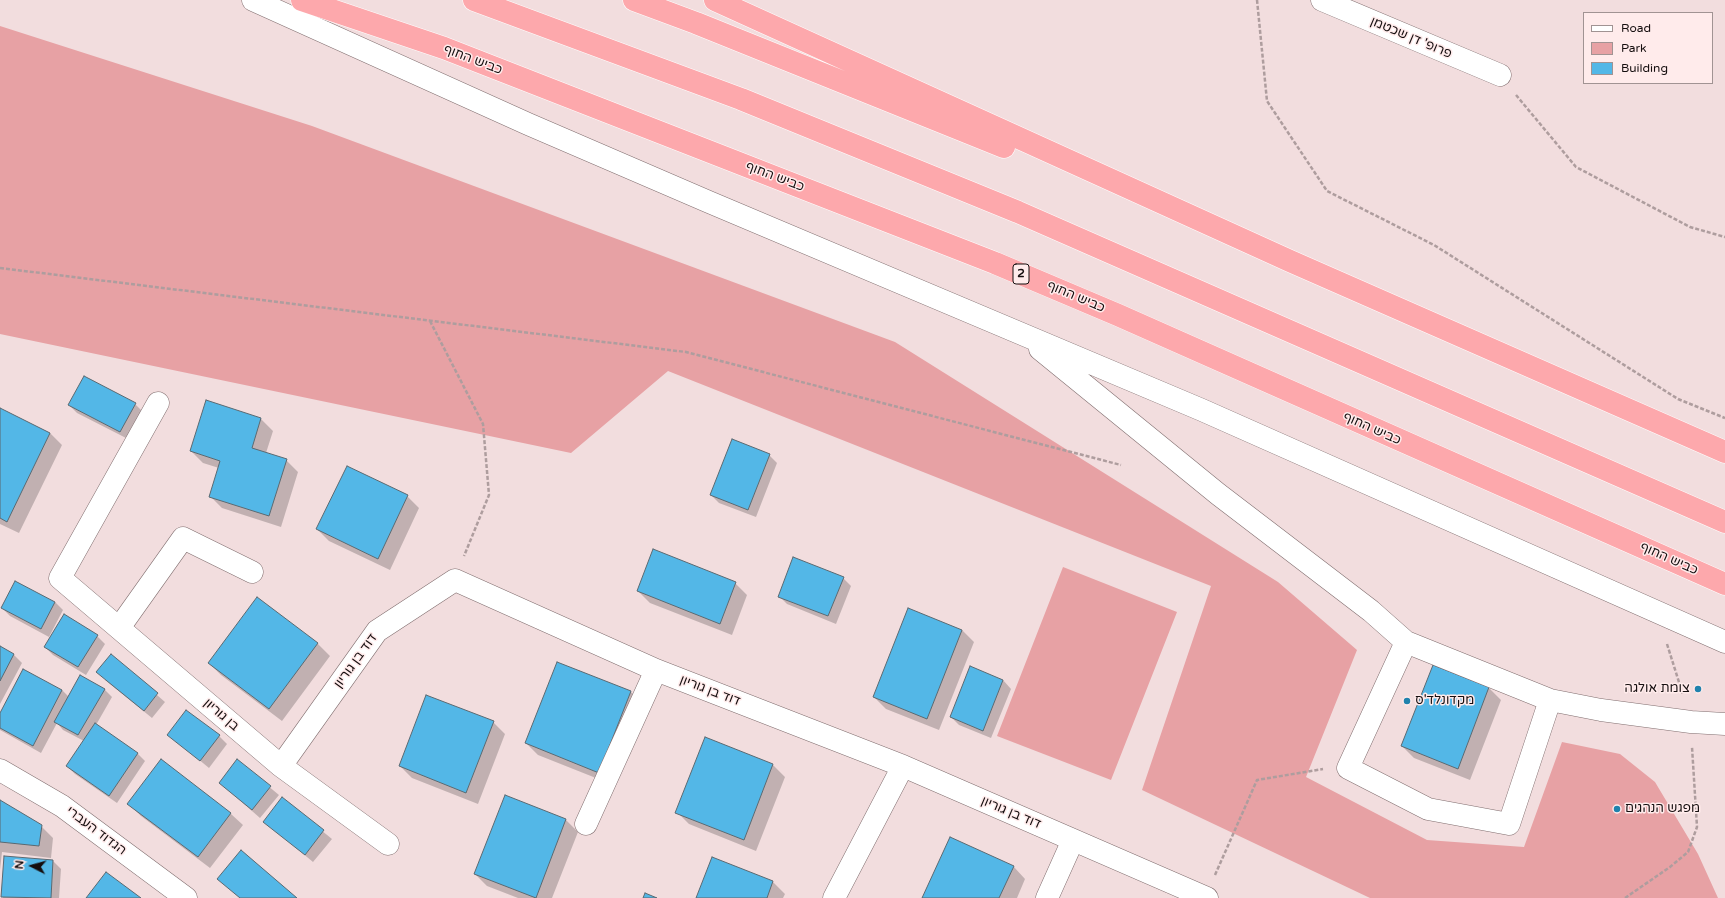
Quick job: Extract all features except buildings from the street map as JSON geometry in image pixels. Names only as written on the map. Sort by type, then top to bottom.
[{"type":"highway","name":"כביש החוף","points":[[302,0],[444,48],[995,263],[1118,315],[1725,584]]},
{"type":"highway","points":[[474,0],[741,98],[1018,212],[1725,522]]},
{"type":"highway","points":[[634,0],[696,23],[1290,261]]},
{"type":"highway","points":[[715,0],[1290,261],[1725,452]]},
{"type":"street","points":[[253,0],[528,124],[694,196],[1209,413],[1725,642]]},
{"type":"street","name":"פרופ' דן שכטמן","points":[[1322,0],[1500,75]]},
{"type":"street","points":[[1000,324],[1029,340],[1218,494],[1371,611],[1406,642],[1550,700],[1601,710],[1691,722],[1725,724]]},
{"type":"street","name":"בן גוריון","points":[[158,403],[60,578],[281,766],[388,844]]},
{"type":"street","points":[[119,628],[183,538],[252,572]]},
{"type":"street","name":"דוד בן גוריון","points":[[281,766],[377,631],[455,580],[656,670],[902,766],[1206,898]]},
{"type":"street","points":[[1406,642],[1348,768],[1428,809],[1509,824],[1550,700]]},
{"type":"street","points":[[586,824],[656,670]]},
{"type":"street","points":[[834,898],[902,766]]},
{"type":"street","name":"הגדוד העברי","points":[[0,770],[62,806],[186,898]]},
{"type":"street","points":[[1047,898],[1073,840]]},
{"type":"path","points":[[1257,0],[1267,101],[1327,190],[1434,245],[1678,399],[1725,418]]},
{"type":"path","points":[[1500,75],[1576,167],[1690,227],[1725,237]]},
{"type":"path","points":[[0,268],[686,352],[1121,465]]},
{"type":"path","points":[[430,321],[484,424],[489,495],[455,580]]},
{"type":"path","points":[[1625,898],[1670,867],[1688,852],[1697,827],[1691,722],[1667,642]]},
{"type":"path","points":[[1206,898],[1257,780],[1314,770],[1348,768]]},
{"type":"green space","points":[[0,26],[312,126],[895,342],[1278,582],[1357,650],[1306,777],[1427,840],[1524,847],[1562,742],[1620,754],[1655,782],[1698,854],[1718,898],[1370,898],[1142,790],[1211,586],[668,371],[571,453],[0,334]]},
{"type":"green space","points":[[1063,567],[1177,612],[1111,780],[997,736]]},
{"type":"place","name":"צומת אולגה","points":[[1698,689]]},
{"type":"place","name":"מקדונלד'ס","points":[[1407,701]]},
{"type":"place","name":"מפגש הנהגים","points":[[1617,809]]}]
